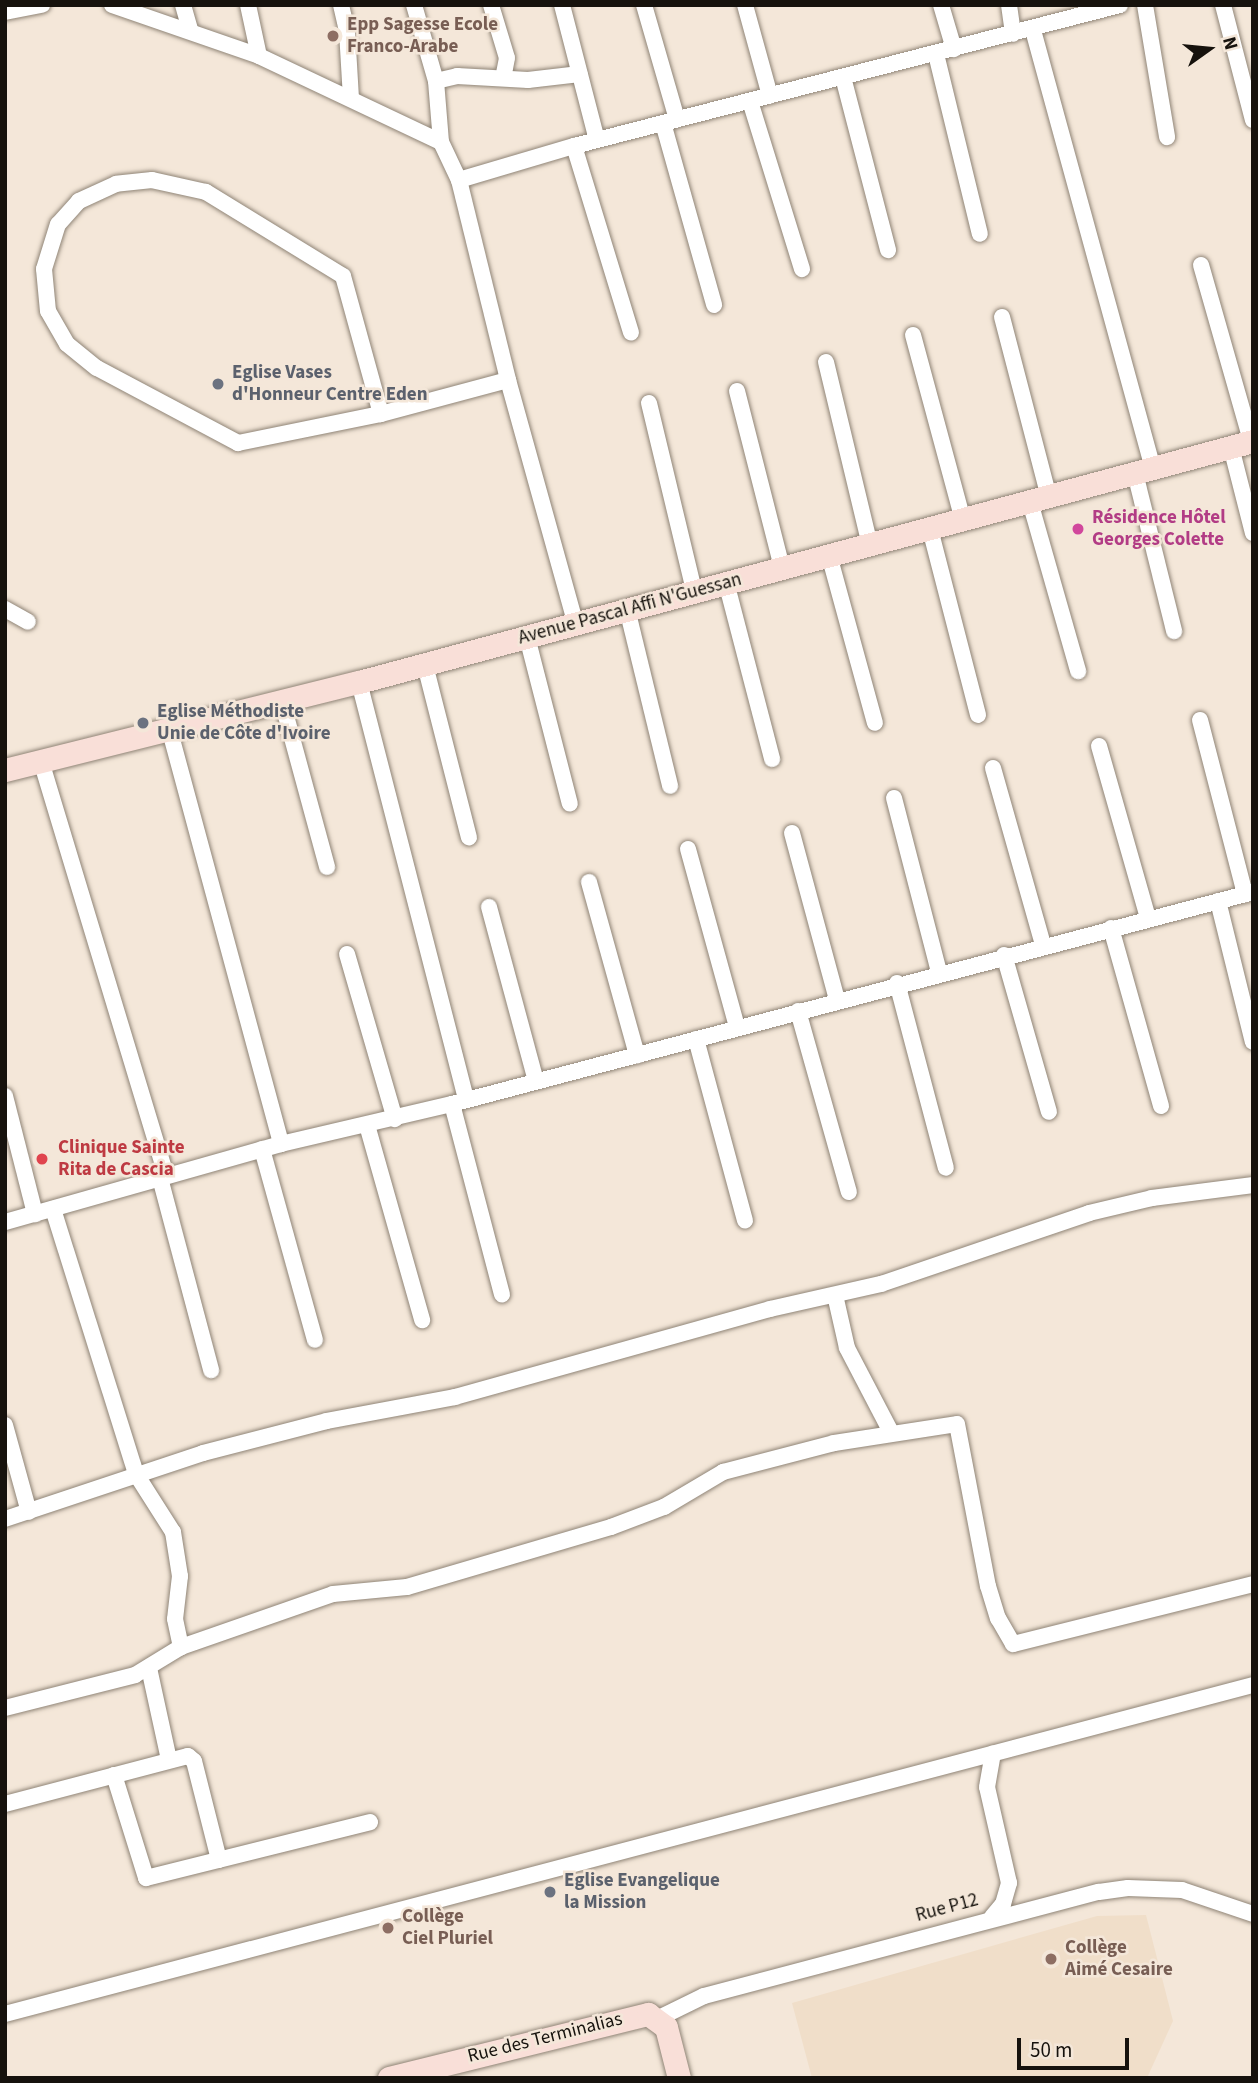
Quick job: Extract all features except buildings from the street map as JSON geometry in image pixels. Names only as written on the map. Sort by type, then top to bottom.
[{"type":"street","points":[[5,12],[42,5]]},
{"type":"street","points":[[113,5],[135,9],[259,56],[440,142]]},
{"type":"street","points":[[183,5],[190,30]]},
{"type":"street","points":[[248,5],[259,56]]},
{"type":"street","points":[[341,5],[351,98]]},
{"type":"street","points":[[414,5],[436,81],[440,142],[459,180],[508,380],[575,622]]},
{"type":"street","points":[[491,5],[507,58],[503,78]]},
{"type":"street","points":[[562,5],[597,140]]},
{"type":"street","points":[[644,5],[714,305]]},
{"type":"street","points":[[745,5],[770,96]]},
{"type":"street","points":[[941,5],[954,49]]},
{"type":"street","points":[[1009,5],[1013,34]]},
{"type":"street","points":[[459,180],[574,146],[1033,30],[1120,5]]},
{"type":"street","points":[[1145,5],[1167,137]]},
{"type":"street","points":[[1223,5],[1253,120]]},
{"type":"street","points":[[1033,30],[1144,470],[1174,631]]},
{"type":"street","points":[[936,54],[980,233]]},
{"type":"street","points":[[436,81],[457,76],[528,80],[580,74]]},
{"type":"street","points":[[843,77],[888,250]]},
{"type":"street","points":[[750,101],[802,269]]},
{"type":"street","points":[[574,146],[631,332]]},
{"type":"street","points":[[381,414],[343,276],[206,192],[152,180],[116,184],[79,201],[58,224],[44,269],[48,311],[67,344],[97,368],[238,443],[381,414],[508,380]]},
{"type":"street","points":[[1201,265],[1245,443],[1253,533]]},
{"type":"street","points":[[1002,317],[1078,671]]},
{"type":"street","points":[[913,335],[963,520]]},
{"type":"street","points":[[827,362],[870,545]]},
{"type":"street","points":[[737,391],[782,567]]},
{"type":"street","points":[[649,403],[694,590]]},
{"type":"street","name":"Avenue Pascal Affi N'Guessan","points":[[5,770],[425,665],[575,622],[1245,443]]},
{"type":"street","points":[[930,529],[978,715]]},
{"type":"street","points":[[829,555],[875,723]]},
{"type":"street","points":[[726,582],[772,759]]},
{"type":"street","points":[[5,609],[28,622]]},
{"type":"street","points":[[626,609],[670,786]]},
{"type":"street","points":[[527,637],[570,804]]},
{"type":"street","points":[[425,665],[469,837]]},
{"type":"street","points":[[359,682],[502,1295]]},
{"type":"street","points":[[282,701],[327,867]]},
{"type":"street","points":[[5,1222],[262,1149],[395,1119],[897,983],[1249,893],[1200,720]]},
{"type":"street","points":[[169,728],[281,1144]]},
{"type":"street","points":[[1099,746],[1148,919]]},
{"type":"street","points":[[41,761],[163,1177],[211,1370]]},
{"type":"street","points":[[993,768],[1043,945]]},
{"type":"street","points":[[894,798],[939,972]]},
{"type":"street","points":[[792,833],[837,1000]]},
{"type":"street","points":[[688,849],[737,1027]]},
{"type":"street","points":[[589,882],[637,1055]]},
{"type":"street","points":[[1218,901],[1253,1042]]},
{"type":"street","points":[[489,907],[537,1081]]},
{"type":"street","points":[[1111,928],[1161,1106]]},
{"type":"street","points":[[347,954],[395,1119]]},
{"type":"street","points":[[1004,955],[1049,1112]]},
{"type":"street","points":[[897,983],[946,1168]]},
{"type":"street","points":[[798,1011],[849,1192]]},
{"type":"street","points":[[696,1039],[745,1221]]},
{"type":"street","points":[[5,1096],[35,1214]]},
{"type":"street","points":[[367,1125],[422,1320]]},
{"type":"street","points":[[262,1149],[315,1340]]},
{"type":"street","points":[[5,1519],[136,1474],[327,1422],[455,1397],[667,1336],[881,1284],[1089,1213],[1152,1198],[1253,1185]]},
{"type":"street","points":[[53,1209],[136,1474],[173,1532],[180,1577],[175,1619],[181,1647]]},
{"type":"street","points":[[835,1295],[847,1348],[891,1432]]},
{"type":"street","points":[[5,1708],[149,1668],[181,1647],[333,1594],[407,1587],[611,1527],[664,1507],[723,1472],[891,1432],[957,1424],[988,1586],[998,1618],[1013,1644],[1253,1584]]},
{"type":"street","points":[[5,1425],[29,1512]]},
{"type":"street","points":[[149,1668],[169,1760]]},
{"type":"street","points":[[5,2014],[1253,1685]]},
{"type":"street","points":[[992,1917],[1003,1904],[1009,1883],[987,1787],[993,1754]]},
{"type":"street","points":[[5,1804],[184,1755],[194,1761],[219,1860]]},
{"type":"street","points":[[114,1775],[146,1878],[370,1822]]},
{"type":"street","name":"Rue P12","points":[[659,2018],[684,2002],[992,1917],[1128,1888],[1182,1890],[1253,1914]]},
{"type":"street","name":"Rue des Terminalias","points":[[389,2078],[637,2015],[659,2018]]},
{"type":"street","points":[[659,2018],[680,2078]]},
{"type":"shaded area","name":"Collège Aimé Cesaire","points":[[1146,1915],[1173,2021],[1147,2078],[812,2078],[792,2003],[1097,1916]]},
{"type":"place","name":"Epp Sagesse Ecole Franco-Arabe","points":[[333,36]]},
{"type":"place","name":"Eglise Vases d'Honneur Centre Eden","points":[[218,384]]},
{"type":"place","name":"Résidence Hôtel Georges Colette","points":[[1078,529]]},
{"type":"place","name":"Eglise Méthodiste Unie de Côte d'Ivoire","points":[[143,723]]},
{"type":"place","name":"Clinique Sainte Rita de Cascia","points":[[42,1159]]},
{"type":"place","name":"Eglise Evangelique la Mission","points":[[550,1892]]},
{"type":"place","name":"Collège Ciel Pluriel","points":[[388,1928]]},
{"type":"place","name":"Collège Aimé Cesaire","points":[[1051,1959]]}]
